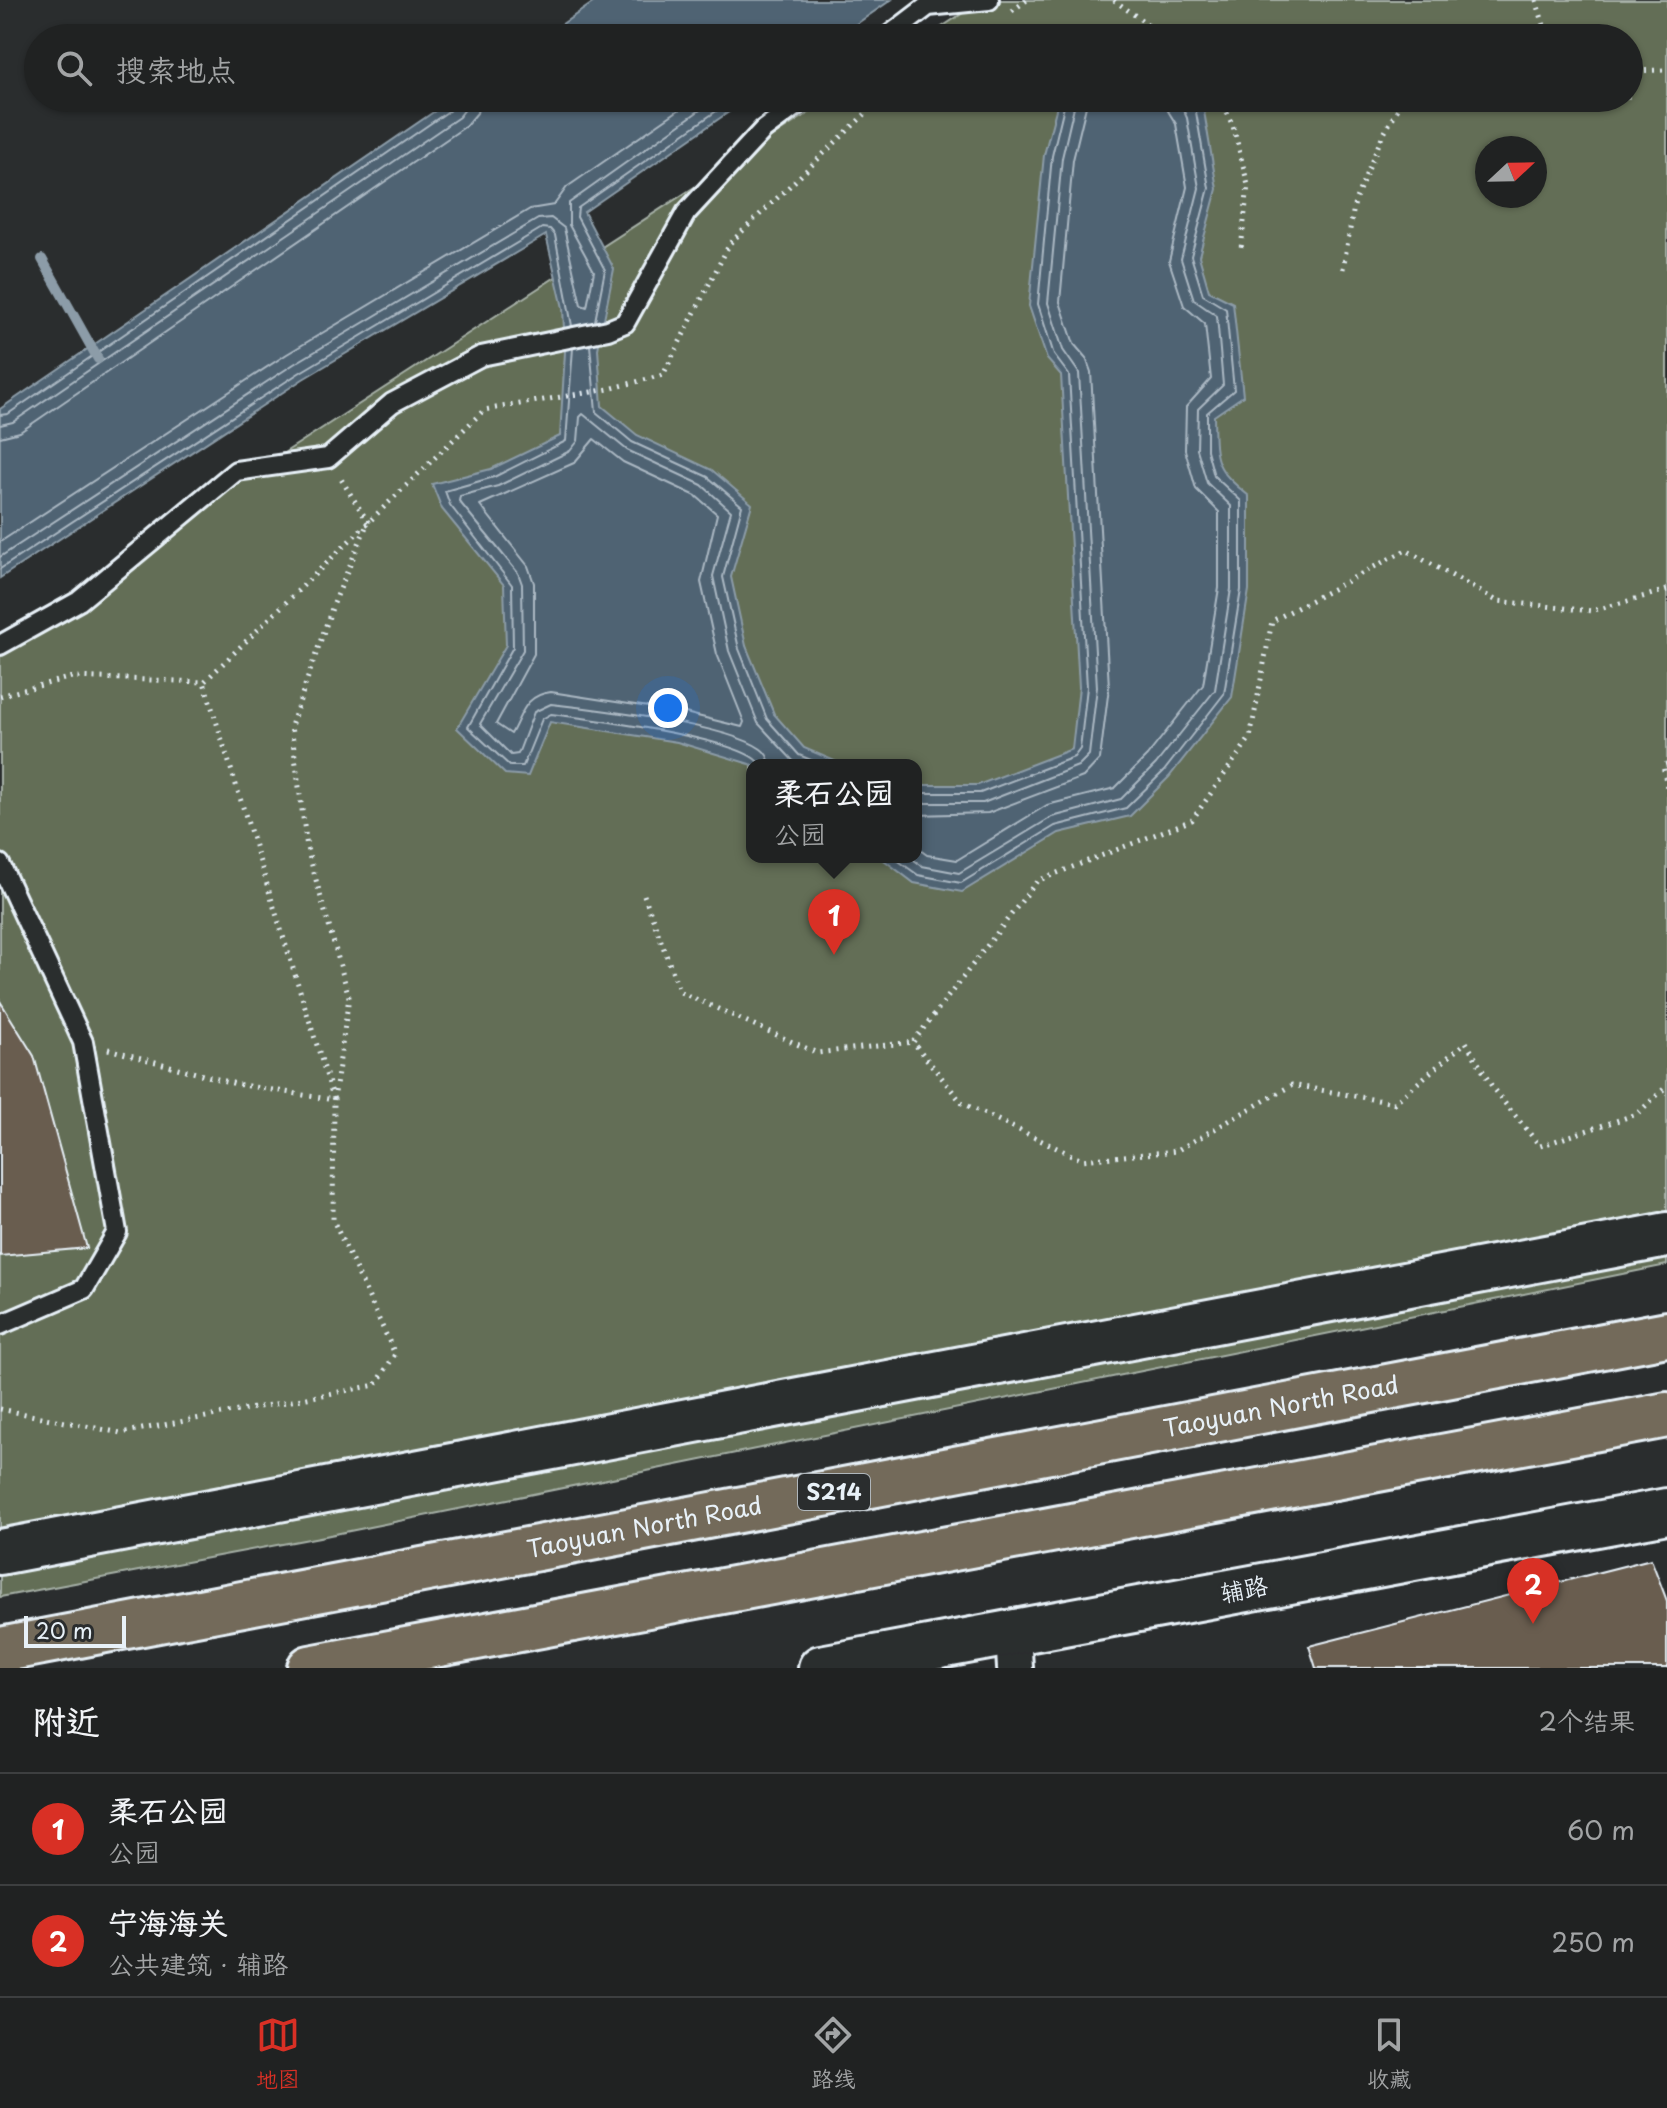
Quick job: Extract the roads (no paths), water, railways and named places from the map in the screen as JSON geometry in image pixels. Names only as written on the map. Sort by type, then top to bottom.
[{"type":"main road","name":"Taoyuan North Road","points":[[0,1650],[1667,1334]]},
{"type":"main road","points":[[310,1668],[1667,1415]]},
{"type":"street","points":[[0,1552],[1667,1235]]},
{"type":"street","name":"辅路","points":[[821,1668],[1014,1651],[1667,1511]]},
{"type":"lane","points":[[904,24],[928,6],[989,0]]},
{"type":"lane","points":[[0,645],[79,601],[236,471],[328,458],[392,403],[481,356],[608,330],[625,323],[686,213],[763,130],[787,112]]},
{"type":"lane","points":[[0,864],[83,1042],[117,1232],[84,1289],[0,1325]]},
{"type":"water","points":[[597,0],[891,0],[856,24],[562,24]]},
{"type":"water","points":[[434,112],[729,112],[584,212],[614,269],[598,349],[602,406],[637,435],[712,470],[752,504],[731,577],[746,646],[774,714],[804,748],[830,759],[746,759],[746,763],[677,742],[550,722],[528,776],[505,774],[457,728],[506,645],[504,585],[442,509],[432,484],[491,469],[560,436],[565,352],[563,308],[546,235],[303,379],[0,578],[0,409]]},
{"type":"water","points":[[1055,112],[1204,112],[1217,189],[1199,256],[1209,291],[1233,303],[1243,396],[1214,416],[1215,443],[1222,470],[1249,496],[1249,590],[1232,697],[1169,777],[1130,816],[1059,833],[962,892],[914,883],[888,863],[922,863],[922,785],[978,785],[1072,749],[1079,687],[1061,375],[1047,359],[1029,306],[1044,155]]},
{"type":"waterway","points":[[42,259],[98,359]]},
{"type":"place","name":"柔石公园","points":[[834,955]]},
{"type":"place","name":"宁海海关","points":[[1533,1624]]}]
